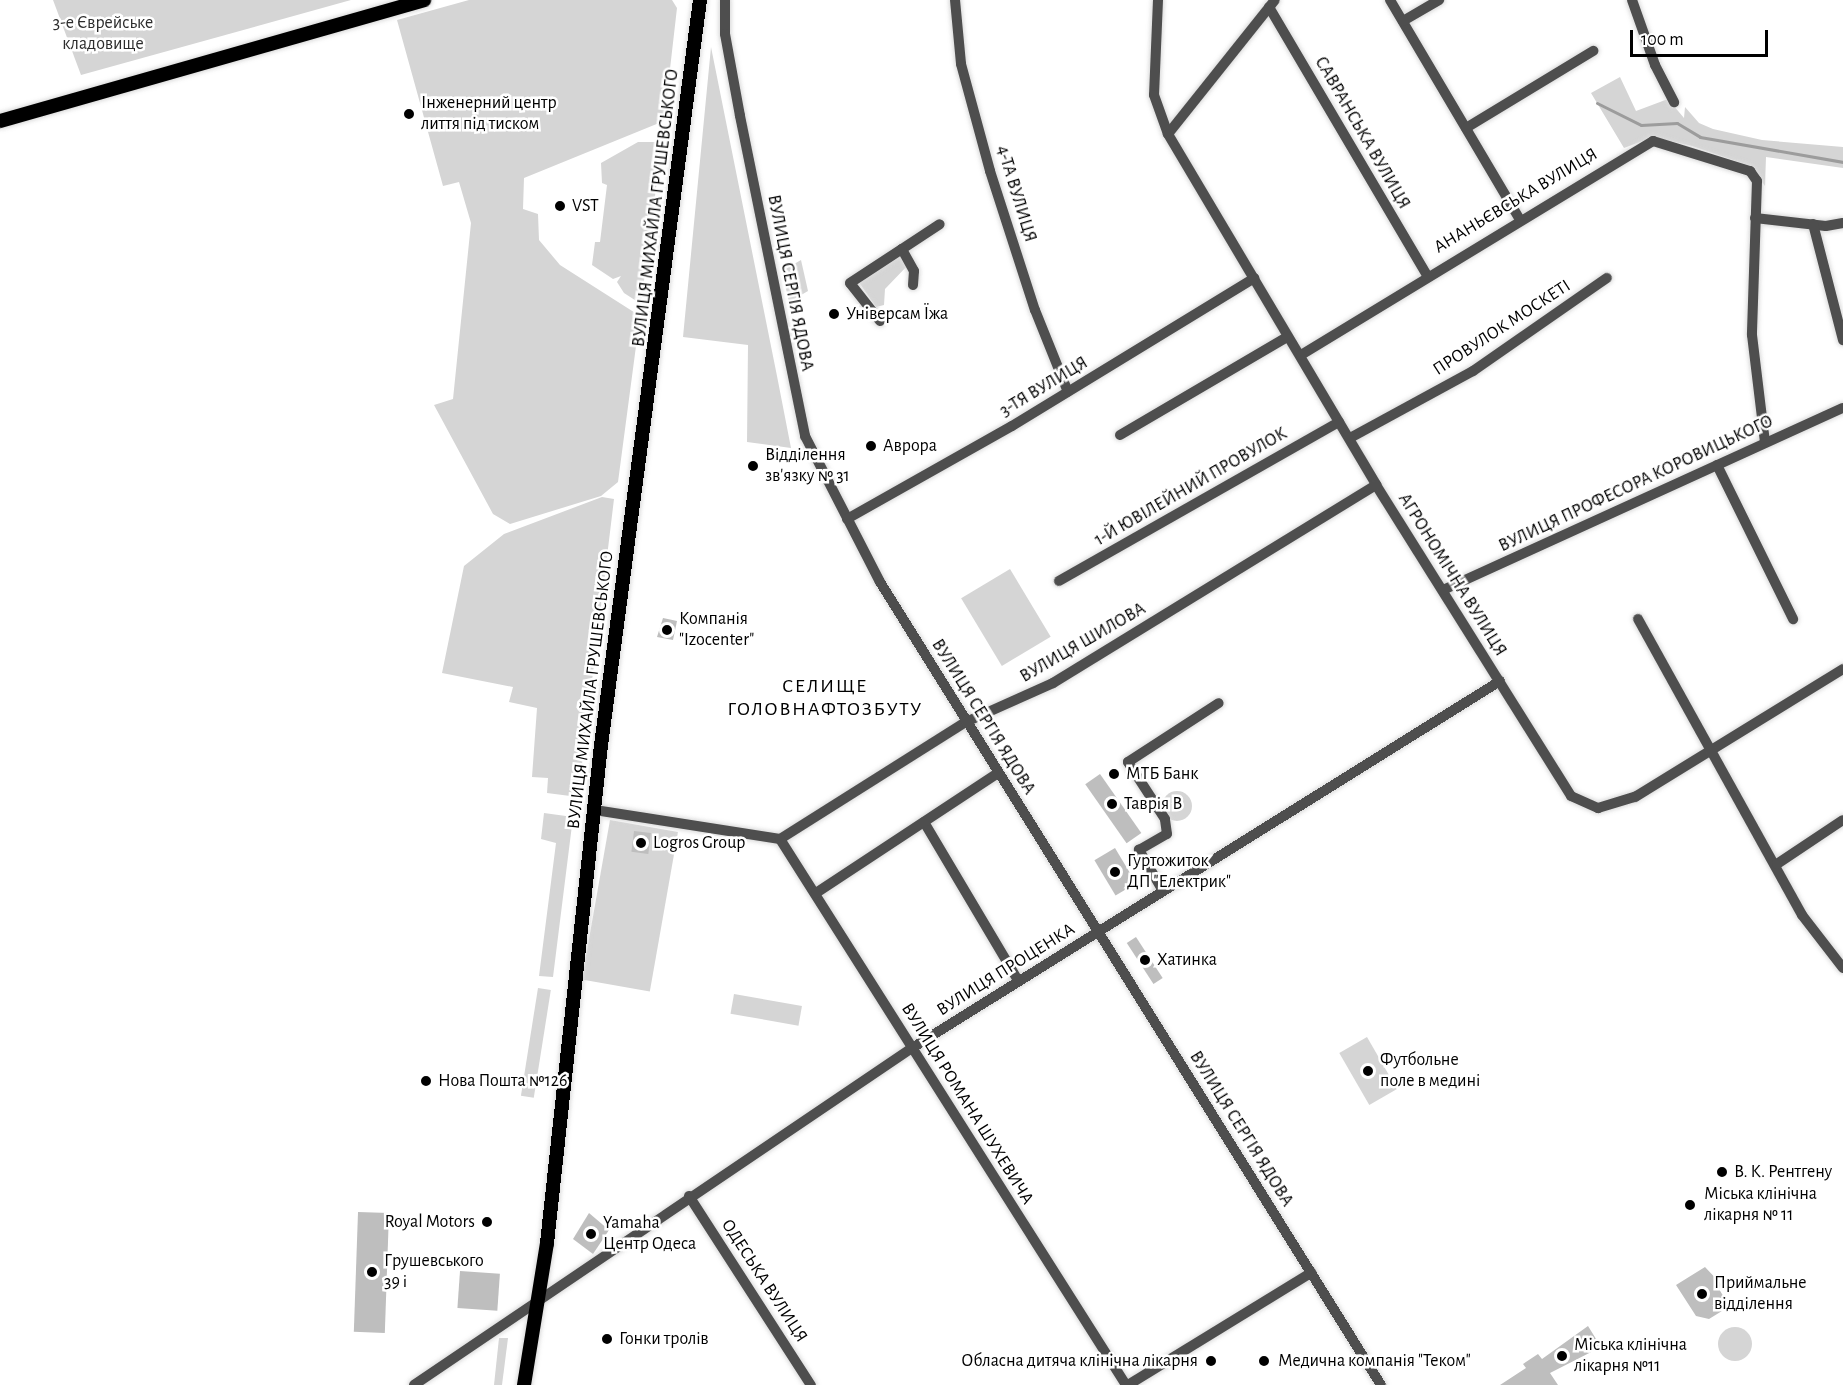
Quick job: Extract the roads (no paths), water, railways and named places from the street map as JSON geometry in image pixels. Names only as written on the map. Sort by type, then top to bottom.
[{"type":"main road","points":[[0,121],[424,0]]},
{"type":"main road","points":[[687,0],[698,17]]},
{"type":"main road","name":"ВУЛИЦЯ МИХАЙЛА ГРУШЕВСЬКОГО","points":[[524,1385],[537,1298],[595,810],[700,0]]},
{"type":"street","name":"ВУЛИЦЯ СЕРГІЯ ЯДОВА","points":[[725,0],[725,34],[798,411],[805,436],[847,519],[966,722],[1099,931],[1381,1385]]},
{"type":"street","name":"4-ТА ВУЛИЦЯ","points":[[955,0],[962,64],[990,171],[1035,310],[1068,392]]},
{"type":"street","name":"АГРОНОМІЧНА ВУЛИЦЯ","points":[[1158,0],[1154,95],[1168,134],[1376,485],[1500,681],[1563,787],[1590,808],[1611,807],[1635,797],[1711,753]]},
{"type":"street","points":[[1390,0],[1519,219]]},
{"type":"street","points":[[1403,21],[1439,0]]},
{"type":"street","points":[[1632,0],[1655,65],[1674,102]]},
{"type":"street","name":"САВРАНСЬКА ВУЛИЦЯ","points":[[1168,134],[1272,3],[1427,275]]},
{"type":"street","points":[[1466,128],[1593,51]]},
{"type":"street","name":"АНАНЬЄВСЬКА ВУЛИЦЯ","points":[[1301,355],[1519,219],[1653,141],[1750,171],[1757,181],[1755,218]]},
{"type":"street","points":[[1765,442],[1752,335],[1755,218],[1813,224],[1843,223]]},
{"type":"street","points":[[880,321],[850,283],[940,224]]},
{"type":"street","points":[[1813,224],[1843,340]]},
{"type":"street","points":[[902,249],[914,271],[913,285]]},
{"type":"street","name":"3-ТЯ ВУЛИЦЯ","points":[[847,519],[1068,392],[1254,278]]},
{"type":"street","name":"ПРОВУЛОК МОСКЕТІ","points":[[1350,438],[1473,371],[1607,278]]},
{"type":"street","points":[[1120,435],[1287,337]]},
{"type":"street","name":"ВУЛИЦЯ ПРОФЕСОРА КОРОВИЦЬКОГО","points":[[1443,590],[1843,408]]},
{"type":"street","name":"1-Й ЮВІЛЕЙНИЙ ПРОВУЛОК","points":[[1059,581],[1339,422]]},
{"type":"street","points":[[1717,465],[1793,619]]},
{"type":"street","name":"ВУЛИЦЯ ШИЛОВА","points":[[780,839],[966,722],[1053,682],[1376,485]]},
{"type":"street","points":[[1638,619],[1711,753],[1777,864],[1811,929],[1843,968]]},
{"type":"street","points":[[1711,753],[1843,669]]},
{"type":"street","name":"ВУЛИЦЯ ПРОЦЕНКА","points":[[414,1385],[537,1298],[912,1048],[1500,681]]},
{"type":"street","points":[[1163,891],[1139,850],[1167,834],[1165,819],[1128,762],[1219,703]]},
{"type":"street","points":[[816,893],[998,773]]},
{"type":"street","points":[[595,810],[780,839]]},
{"type":"street","points":[[1777,864],[1843,820]]},
{"type":"street","points":[[924,822],[1018,980]]},
{"type":"street","name":"ВУЛИЦЯ РОМАНА ШУХЕВИЧА","points":[[780,839],[1127,1385]]},
{"type":"street","name":"ОДЕСЬКА ВУЛИЦЯ","points":[[689,1196],[811,1385]]},
{"type":"street","points":[[1127,1385],[1311,1274]]},
{"type":"waterway","points":[[1597,103],[1641,125],[1677,123],[1700,137],[1843,162]]},
{"type":"place","name":"Інженерний центр лиття під тиском","points":[[409,114]]},
{"type":"place","name":"VST","points":[[560,206]]},
{"type":"place","name":"Універсам Їжа","points":[[834,314]]},
{"type":"place","name":"Аврора","points":[[871,446]]},
{"type":"place","name":"Відділення зв'язку № 31","points":[[753,466]]},
{"type":"place","name":"Компанія \"Izocenter\"","points":[[667,630]]},
{"type":"place","name":"МТБ Банк","points":[[1114,774]]},
{"type":"place","name":"Таврія В","points":[[1112,804]]},
{"type":"place","name":"Logros Group","points":[[641,843]]},
{"type":"place","name":"Гуртожиток ДП \"Електрик\"","points":[[1115,872]]},
{"type":"place","name":"Хатинка","points":[[1145,960]]},
{"type":"place","name":"Футбольне поле в медині","points":[[1368,1071]]},
{"type":"place","name":"Нова Пошта №126","points":[[426,1081]]},
{"type":"place","name":"В. К. Рентгену","points":[[1722,1172]]},
{"type":"place","name":"Міська клінічна лікарня № 11","points":[[1690,1205]]},
{"type":"place","name":"Royal Motors","points":[[487,1222]]},
{"type":"place","name":"Yamaha Центр Одеса","points":[[591,1234]]},
{"type":"place","name":"Грушевського 39 і","points":[[372,1272]]},
{"type":"place","name":"Приймальне відділення","points":[[1702,1294]]},
{"type":"place","name":"Гонки тролів","points":[[607,1339]]},
{"type":"place","name":"Міська клінічна лікарня №11","points":[[1562,1356]]},
{"type":"place","name":"Обласна дитяча клінічна лікарня","points":[[1211,1361]]},
{"type":"place","name":"Медична компанія \"Теком\"","points":[[1264,1361]]},
{"type":"district","name":"СЕЛИЩЕ ГОЛОВНАФТОЗБУТУ","points":[[825,698]]},
{"type":"park label","name":"3-е Єврейське кладовище","points":[[103,34]]}]
